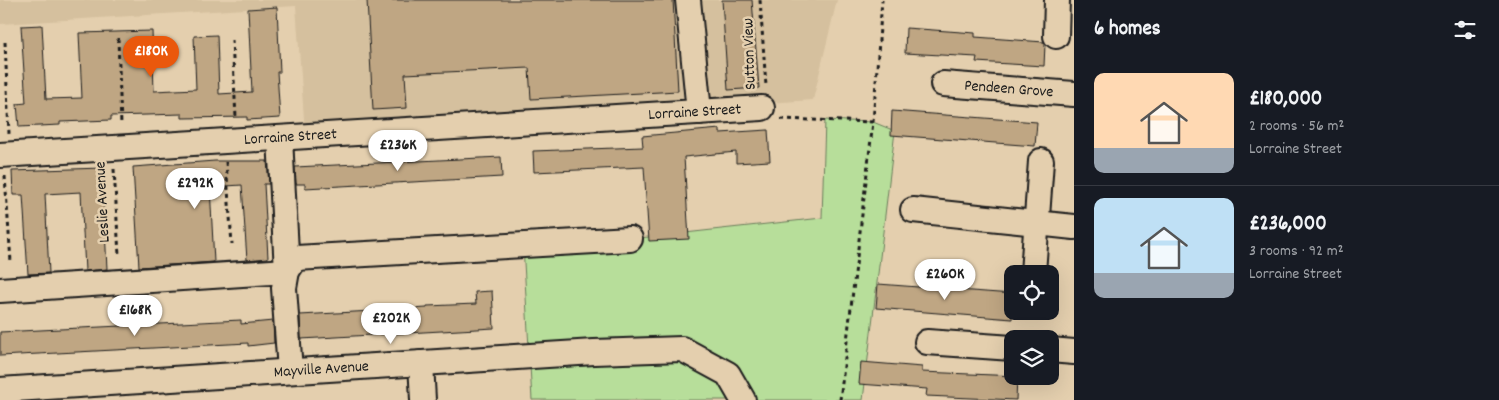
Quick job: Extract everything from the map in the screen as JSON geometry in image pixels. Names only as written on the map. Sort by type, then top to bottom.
[{"type":"street","points":[[688,0],[698,112]]},
{"type":"street","points":[[1056,36],[1057,0]]},
{"type":"street","name":"Pendeen Grove","points":[[943,84],[1074,94]]},
{"type":"street","name":"Lorraine Street","points":[[5,155],[762,108]]},
{"type":"street","points":[[280,138],[286,271],[284,288],[290,372]]},
{"type":"street","points":[[1034,265],[1041,161]]},
{"type":"street","points":[[913,210],[1074,227]]},
{"type":"street","points":[[0,290],[286,271],[296,258],[630,239]]},
{"type":"street","points":[[927,342],[1004,347]]},
{"type":"street","name":"Mayville Avenue","points":[[0,390],[594,352],[682,349],[728,374],[743,400]]},
{"type":"street","points":[[1059,351],[1074,352]]},
{"type":"street","points":[[421,363],[423,400]]},
{"type":"path","name":"Sutton View","points":[[760,0],[766,88],[762,108]]},
{"type":"path","points":[[840,400],[873,122],[882,0]]},
{"type":"path","name":"Leslie Avenue","points":[[118,38],[117,148],[119,255]]},
{"type":"path","points":[[232,40],[232,244]]},
{"type":"path","points":[[5,42],[5,155],[11,262]]},
{"type":"path","points":[[762,108],[765,118],[873,122]]},
{"type":"shaded area","points":[[0,0],[837,0],[813,100],[305,133],[296,6],[0,24]]},
{"type":"green space","points":[[825,120],[873,122],[895,131],[863,400],[532,400],[523,245],[630,239],[822,218]]},
{"type":"building","points":[[367,0],[673,0],[678,91],[531,99],[529,68],[405,74],[407,108],[373,110]]},
{"type":"building","points":[[722,0],[752,0],[759,88],[728,90]]},
{"type":"building","points":[[277,7],[280,72],[277,72],[280,118],[247,120],[247,117],[182,118],[182,114],[111,116],[111,120],[60,122],[60,125],[19,127],[17,104],[26,103],[21,26],[42,25],[46,99],[82,98],[79,33],[152,31],[154,91],[196,89],[194,36],[217,35],[219,94],[252,92],[248,9]]},
{"type":"building","points":[[906,28],[975,33],[975,37],[1044,42],[1044,66],[976,62],[977,57],[905,53]]},
{"type":"building","points":[[892,111],[1037,122],[1035,146],[891,135]]},
{"type":"building","points":[[720,129],[720,133],[768,130],[770,161],[736,163],[736,152],[684,157],[689,239],[649,241],[644,167],[534,172],[533,151],[643,147],[642,136]]},
{"type":"building","points":[[501,157],[502,177],[305,188],[305,184],[296,184],[295,167]]},
{"type":"building","points":[[215,161],[267,161],[269,184],[264,184],[268,258],[247,260],[242,185],[210,187],[214,262],[139,267],[133,167]]},
{"type":"building","points":[[102,168],[107,269],[85,271],[81,192],[45,194],[49,273],[28,274],[23,195],[13,195],[12,171]]},
{"type":"building","points":[[878,284],[1004,293],[1004,318],[876,308]]},
{"type":"building","points":[[492,291],[494,328],[301,339],[300,315],[476,304],[475,292]]},
{"type":"building","points":[[241,320],[241,324],[273,321],[274,343],[248,346],[248,343],[0,356],[0,332]]},
{"type":"building","points":[[861,362],[922,367],[922,372],[1004,375],[1004,385],[1017,385],[1016,400],[926,396],[927,389],[859,384]]}]
